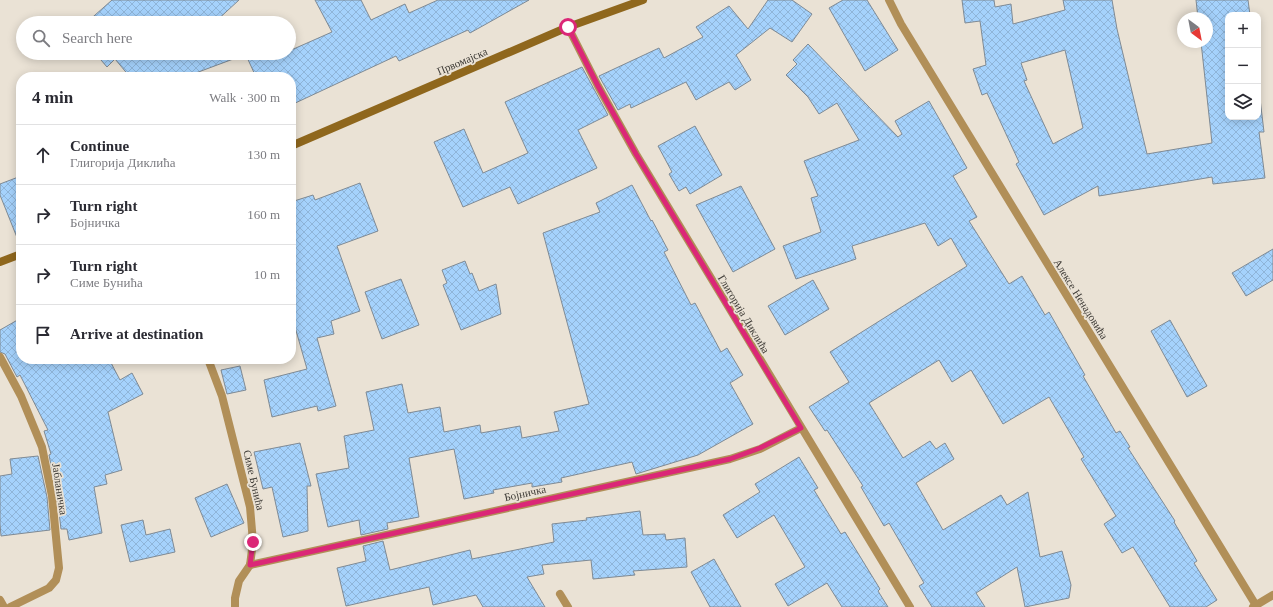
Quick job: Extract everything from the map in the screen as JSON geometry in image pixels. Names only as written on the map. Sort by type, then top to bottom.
[{"type":"main road","name":"Првомајска","points":[[296,144],[568,27],[643,0]]},
{"type":"main road","points":[[0,262],[16,256]]},
{"type":"street","name":"Алексе Ненадовића","points":[[890,0],[901,24],[1255,606]]},
{"type":"street","name":"Глигорија Диклића","points":[[568,27],[598,86],[636,154],[910,607]]},
{"type":"street","name":"Јабланичка","points":[[0,357],[21,396],[42,447],[52,496],[59,568],[56,580],[48,588],[10,607]]},
{"type":"street","name":"Симе Бунића","points":[[210,364],[222,396],[250,507],[253,542],[250,565],[239,581],[235,598],[235,607]]},
{"type":"street","name":"Бојничка","points":[[250,565],[730,459],[760,448],[801,428]]},
{"type":"street","points":[[560,594],[568,607]]},
{"type":"street","points":[[1255,606],[1273,595]]},
{"type":"street","points":[[0,600],[4,607]]},
{"type":"building","points":[[112,0],[239,0],[222,16],[94,16]]},
{"type":"building","points":[[315,0],[361,0],[371,20],[405,4],[409,13],[438,0],[529,0],[470,33],[468,30],[399,61],[396,56],[296,103],[296,72],[254,72],[248,60],[296,60],[296,48],[332,32]]},
{"type":"building","points":[[768,0],[792,0],[812,14],[792,42],[770,28],[736,55],[751,80],[735,90],[729,82],[696,100],[686,82],[631,108],[630,104],[618,110],[599,76],[659,48],[664,58],[703,37],[696,27],[729,6],[748,29]]},
{"type":"building","points":[[843,0],[867,0],[898,50],[865,71],[829,8]]},
{"type":"building","points":[[962,0],[994,0],[995,7],[1011,4],[1013,24],[1065,10],[1063,0],[1112,0],[1117,29],[1147,154],[1212,143],[1202,48],[1213,48],[1213,12],[1197,12],[1196,0],[1248,0],[1250,12],[1225,12],[1225,120],[1261,120],[1261,107],[1264,132],[1259,132],[1265,178],[1213,184],[1212,177],[1099,196],[1098,186],[1044,215],[1016,164],[1019,162],[987,93],[982,95],[973,69],[986,65],[980,21],[965,23]],"holes":[[[1065,50],[1083,128],[1053,144],[1024,81],[1027,80],[1021,63]]]},
{"type":"building","points":[[808,44],[898,137],[902,134],[895,121],[929,101],[967,168],[953,176],[977,217],[969,221],[1009,284],[1022,276],[1045,315],[1049,312],[1085,375],[1083,376],[1116,433],[1120,431],[1130,447],[1128,448],[1175,521],[1174,522],[1197,561],[1194,563],[1217,600],[1206,607],[1170,607],[1133,547],[1122,553],[1104,524],[1116,516],[1081,459],[1084,457],[1049,397],[1003,424],[971,370],[952,382],[939,360],[869,403],[903,458],[930,441],[936,449],[945,443],[954,459],[916,483],[943,530],[1001,495],[1007,505],[1028,492],[1040,557],[1062,551],[1071,585],[1069,598],[1025,607],[1017,567],[976,593],[985,607],[932,607],[919,586],[924,583],[889,523],[884,526],[861,487],[863,486],[827,430],[825,431],[809,407],[849,382],[830,352],[967,266],[951,238],[938,246],[925,223],[852,246],[856,259],[796,279],[783,246],[821,232],[811,198],[818,196],[804,161],[859,140],[837,103],[819,114],[808,97],[786,75],[797,64],[793,60]]},
{"type":"building","points":[[101,60],[114,60],[107,67]]},
{"type":"building","points":[[116,60],[231,60],[198,72],[126,72]]},
{"type":"building","points":[[582,67],[608,115],[578,130],[597,168],[518,204],[510,187],[463,207],[434,142],[464,129],[483,173],[528,153],[505,102]]},
{"type":"building","points":[[695,126],[722,175],[690,194],[686,187],[679,191],[669,174],[672,172],[658,146]]},
{"type":"building","points":[[16,178],[16,235],[0,195],[0,184]]},
{"type":"building","points":[[360,183],[378,231],[337,246],[360,311],[331,321],[334,334],[317,338],[336,406],[318,411],[317,406],[272,417],[264,380],[307,369],[296,330],[296,200],[313,195],[315,200]]},
{"type":"building","points":[[632,185],[668,250],[664,252],[691,305],[695,303],[721,352],[727,348],[743,375],[730,383],[753,424],[698,455],[636,474],[632,462],[561,478],[562,482],[532,487],[532,483],[493,490],[494,493],[464,499],[454,449],[409,458],[419,517],[387,523],[388,529],[361,535],[359,520],[328,527],[316,474],[349,468],[344,436],[374,430],[366,392],[402,384],[408,413],[440,407],[444,432],[480,425],[481,433],[520,426],[522,438],[559,431],[554,412],[589,404],[543,233],[600,212],[596,203]]},
{"type":"building","points":[[741,186],[775,249],[733,272],[696,205]]},
{"type":"building","points":[[1273,249],[1273,280],[1246,296],[1232,273]]},
{"type":"building","points":[[465,261],[470,274],[472,273],[479,291],[496,284],[501,314],[461,330],[443,285],[447,283],[442,270]]},
{"type":"building","points":[[401,279],[419,325],[382,339],[365,292]]},
{"type":"building","points":[[813,280],[829,309],[785,335],[768,306]]},
{"type":"building","points":[[1170,320],[1207,386],[1187,397],[1151,331]]},
{"type":"building","points":[[16,321],[16,364],[112,364],[120,380],[132,373],[143,394],[108,412],[122,470],[105,475],[107,484],[94,487],[102,533],[69,540],[67,529],[61,529],[57,495],[49,455],[51,454],[44,431],[48,430],[20,375],[17,377],[5,354],[0,352],[0,330]]},
{"type":"building","points":[[240,366],[246,390],[227,394],[221,370]]},
{"type":"building","points":[[300,443],[311,486],[307,486],[308,531],[283,537],[272,487],[263,489],[254,452]]},
{"type":"building","points":[[38,456],[47,497],[50,530],[1,536],[0,476],[12,474],[10,459]]},
{"type":"building","points":[[799,457],[818,488],[814,490],[841,534],[845,532],[880,589],[878,591],[888,607],[842,607],[827,583],[788,606],[775,584],[805,567],[774,515],[737,538],[723,515],[760,492],[755,484]]},
{"type":"building","points":[[227,484],[244,523],[211,537],[195,498]]},
{"type":"building","points":[[640,511],[643,535],[665,534],[666,540],[685,538],[687,567],[633,571],[635,575],[593,579],[591,560],[542,565],[544,574],[527,577],[545,607],[483,607],[476,595],[433,605],[429,587],[346,606],[337,568],[366,561],[363,546],[383,541],[390,570],[470,550],[472,559],[554,542],[552,524]]},
{"type":"building","points":[[143,520],[146,535],[170,529],[175,552],[130,562],[121,525]]},
{"type":"building","points":[[714,559],[741,607],[710,607],[691,572]]},
{"type":"route","points":[[253,542],[250,565],[730,459],[760,448],[801,428],[636,154],[598,86],[568,27]]}]
